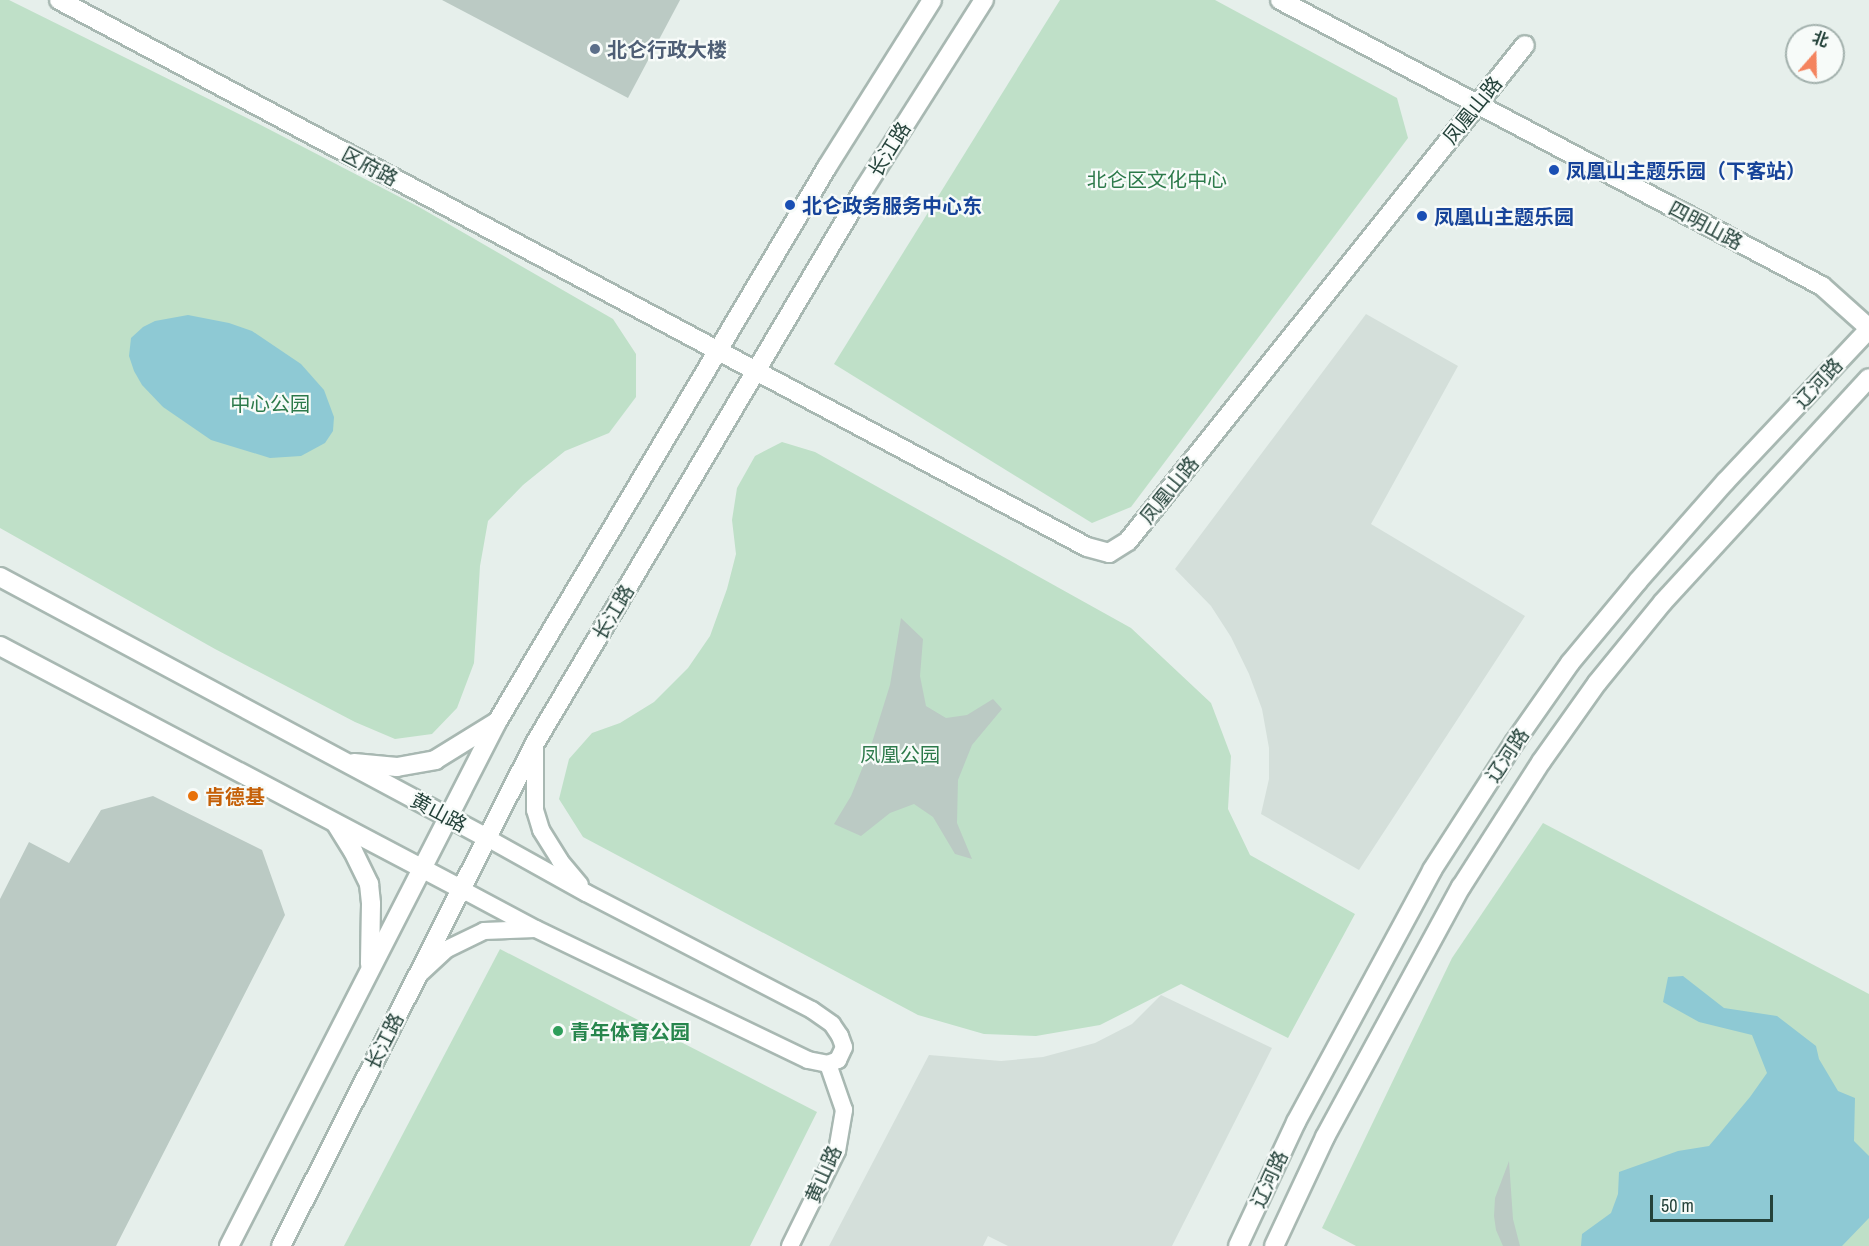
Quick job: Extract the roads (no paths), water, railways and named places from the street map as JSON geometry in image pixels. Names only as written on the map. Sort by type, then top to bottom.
[{"type":"main road","name":"区府路","points":[[59,0],[681,331]]},
{"type":"main road","points":[[230,1246],[497,722],[826,167],[932,0]]},
{"type":"main road","name":"长江路","points":[[281,1246],[535,743],[864,189],[984,0]]},
{"type":"main road","name":"四明山路","points":[[1280,0],[1822,286],[1869,328]]},
{"type":"main road","name":"凤凰山路","points":[[681,331],[1087,547],[1109,552],[1128,541],[1525,45]]},
{"type":"main road","name":"辽河路","points":[[1238,1246],[1296,1122],[1432,870],[1514,743],[1570,663],[1638,580],[1725,482],[1869,328]]},
{"type":"main road","name":"辽河路","points":[[1274,1246],[1325,1137],[1461,887],[1541,762],[1597,683],[1663,602],[1869,378]]},
{"type":"main road","name":"黄山路","points":[[0,577],[488,838]]},
{"type":"main road","points":[[0,646],[461,889]]},
{"type":"main road","points":[[344,762],[397,767],[435,760],[497,722]]},
{"type":"main road","points":[[335,822],[353,850],[369,884],[372,924],[370,972]]},
{"type":"street","points":[[535,743],[535,810],[541,830],[560,861],[586,893]]},
{"type":"street","name":"黄山路","points":[[488,838],[586,893],[812,1010],[832,1024],[844,1047],[838,1060],[828,1064],[844,1110],[837,1151],[790,1246]]},
{"type":"street","points":[[461,889],[536,929],[808,1060],[828,1064]]},
{"type":"street","points":[[414,980],[447,950],[473,936],[484,932],[536,929]]},
{"type":"water","points":[[188,315],[229,323],[252,331],[301,364],[324,390],[334,417],[333,431],[325,443],[301,456],[270,458],[211,440],[163,407],[142,385],[134,371],[129,356],[131,338],[143,327],[155,321]]},
{"type":"water","points":[[1683,976],[1724,1008],[1777,1016],[1816,1046],[1819,1059],[1838,1091],[1855,1098],[1854,1141],[1869,1156],[1869,1218],[1842,1246],[1581,1246],[1582,1234],[1611,1213],[1618,1194],[1619,1172],[1678,1151],[1709,1146],[1767,1073],[1752,1035],[1699,1022],[1663,1002],[1668,977]]},
{"type":"place","name":"北仑行政大楼","points":[[595,49]]},
{"type":"place","name":"凤凰山主题乐园（下客站）","points":[[1554,170]]},
{"type":"place","name":"北仑政务服务中心东","points":[[790,205]]},
{"type":"place","name":"凤凰山主题乐园","points":[[1422,216]]},
{"type":"place","name":"肯德基","points":[[193,796]]},
{"type":"place","name":"青年体育公园","points":[[558,1031]]},
{"type":"park label","name":"北仑区文化中心","points":[[1157,179]]},
{"type":"park label","name":"中心公园","points":[[270,403]]},
{"type":"park label","name":"凤凰公园","points":[[900,754]]}]
